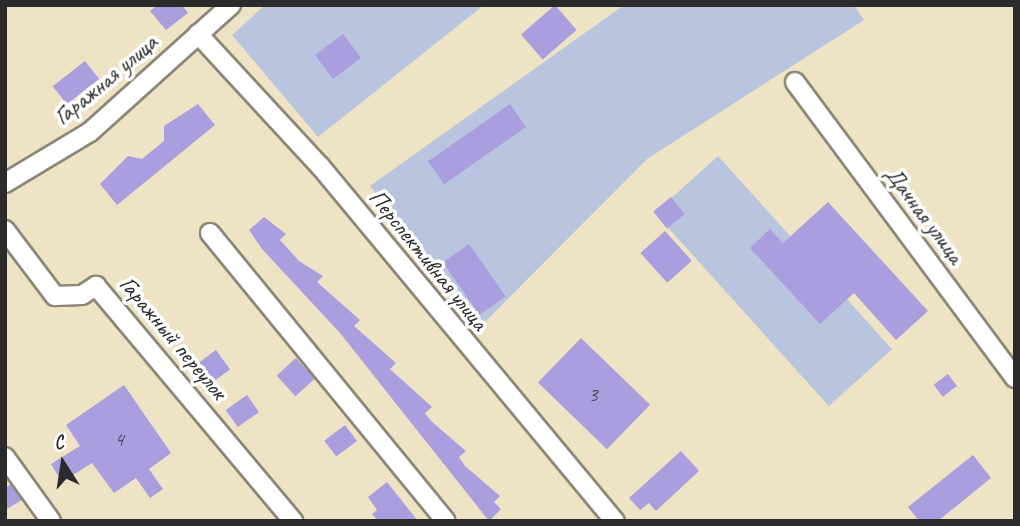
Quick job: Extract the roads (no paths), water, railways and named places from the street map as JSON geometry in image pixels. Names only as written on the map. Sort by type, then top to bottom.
[{"type":"street","name":"Гаражная улица","points":[[5,183],[90,132],[231,5]]},
{"type":"street","name":"Перспективная улица","points":[[198,34],[320,166],[615,521]]},
{"type":"street","name":"Дачная улица","points":[[795,82],[1015,378]]},
{"type":"street","name":"Гаражный переулок","points":[[5,230],[55,296],[82,295],[96,286],[293,521]]},
{"type":"street","points":[[210,233],[446,521]]},
{"type":"street","points":[[5,457],[51,521]]}]
